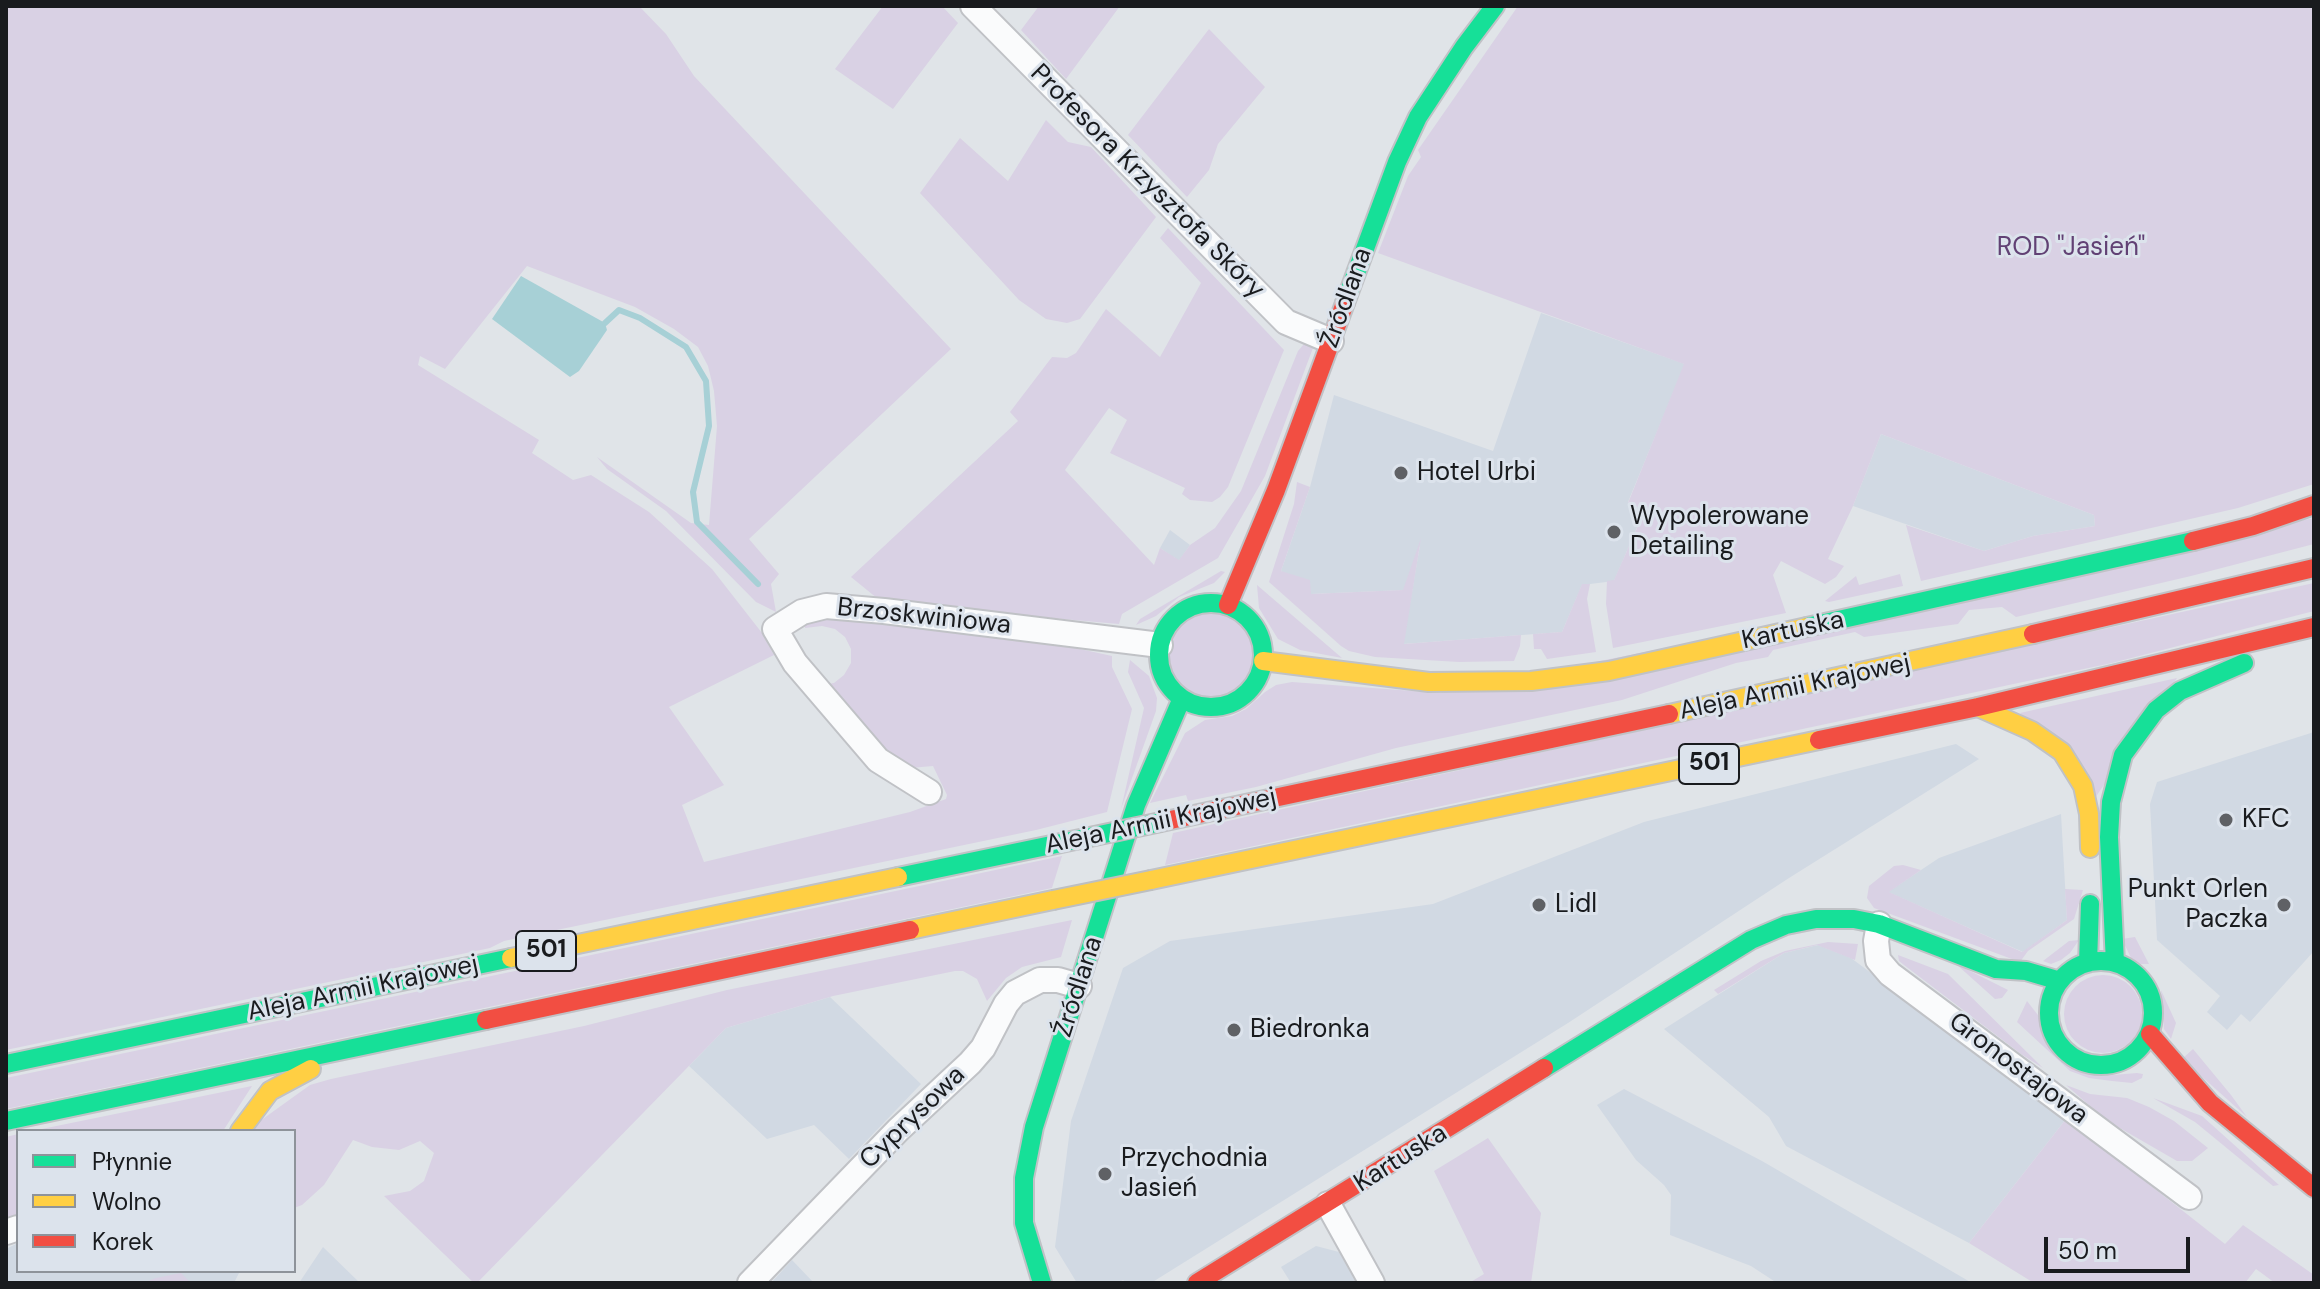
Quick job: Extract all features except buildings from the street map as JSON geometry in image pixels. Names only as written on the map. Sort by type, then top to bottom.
[{"type":"main road","name":"Źródlana","points":[[1228,605],[1276,490],[1397,162],[1418,117],[1495,6]]},
{"type":"main road","name":"Kartuska","points":[[1263,661],[1429,682],[1480,684],[1609,671],[2193,541],[2253,526],[2314,505]]},
{"type":"main road","name":"Aleja Armii Krajowej","points":[[6,1064],[1927,659],[2314,568]]},
{"type":"main road","points":[[1213,603],[1228,605],[1241,612],[1259,633],[1263,661],[1253,686],[1232,702],[1206,706],[1182,698],[1163,675],[1160,645],[1173,619],[1185,610],[1213,603]]},
{"type":"main road","points":[[2115,963],[2109,837],[2111,802],[2123,755],[2156,710],[2180,691],[2314,629]]},
{"type":"main road","name":"Aleja Armii Krajowej","points":[[6,1121],[1978,707],[2314,629]]},
{"type":"main road","name":"Źródlana","points":[[1042,1283],[1024,1223],[1024,1178],[1034,1127],[1136,805],[1182,698]]},
{"type":"main road","points":[[1978,707],[2032,731],[2062,752],[2083,786],[2089,814],[2088,963]]},
{"type":"main road","name":"Kartuska","points":[[1197,1283],[1751,940],[1786,925],[1816,919],[1854,919],[1879,924],[1917,936],[1996,969],[2049,1008]]},
{"type":"main road","points":[[2088,963],[2115,963],[2136,974],[2150,994],[2154,1007],[2150,1034],[2138,1060],[2103,1066],[2088,1064],[2075,1059],[2055,1037],[2049,1008],[2053,993],[2072,970],[2088,963]]},
{"type":"main road","name":"Kartuska","points":[[1996,969],[2026,971],[2060,981]]},
{"type":"main road","points":[[2150,1034],[2210,1103]]},
{"type":"main road","points":[[241,1129],[264,1097],[277,1086],[368,1045]]},
{"type":"main road","points":[[2165,1078],[2210,1103],[2314,1188]]},
{"type":"street","name":"Profesora Krzysztofa Skóry","points":[[973,6],[1286,322],[1331,341]]},
{"type":"street","name":"Brzoskwiniowa","points":[[929,792],[878,760],[795,663],[775,629],[802,612],[826,606],[1160,645]]},
{"type":"street","name":"Gronostajowa","points":[[1879,924],[1876,941],[1878,960],[1890,974],[2189,1197]]},
{"type":"street","name":"Cyprysowa","points":[[750,1283],[976,1056],[1015,993],[1040,980],[1058,980],[1079,986]]},
{"type":"street","points":[[1328,1204],[1372,1283]]},
{"type":"shaded area","points":[[1541,313],[1685,364],[1628,502],[1645,509],[1614,581],[1582,585],[1562,632],[1403,644],[1420,545],[1404,590],[1311,594],[1281,571],[1310,487],[1334,395],[1493,451]]},
{"type":"shaded area","points":[[1881,434],[2094,515],[2095,526],[2033,536],[1984,551],[1853,506]]},
{"type":"shaded area","points":[[1170,530],[1190,545],[1179,561],[1160,548]]},
{"type":"shaded area","points":[[2314,732],[2314,951],[2250,1022],[2241,1014],[2227,1030],[2207,1012],[2220,996],[2157,940],[2150,804],[2157,782]]},
{"type":"shaded area","points":[[1956,744],[1979,759],[1789,878],[1568,1023],[1151,1283],[1126,1283],[1123,1280],[1117,1283],[1077,1283],[1055,1247],[1071,1121],[1123,968],[1170,941],[1433,904],[1644,822]]},
{"type":"shaded area","points":[[2061,814],[2067,920],[2023,952],[1888,892],[1939,858]]},
{"type":"shaded area","points":[[1818,945],[1851,958],[2066,1119],[1969,1243],[1786,1146],[1769,1117],[1664,1029],[1784,953]]},
{"type":"shaded area","points":[[830,997],[921,1084],[849,1159],[814,1125],[767,1139],[689,1066],[726,1028]]},
{"type":"shaded area","points":[[1624,1089],[1762,1161],[1972,1283],[1777,1283],[1751,1266],[1670,1235],[1671,1195],[1636,1160],[1597,1105]]},
{"type":"shaded area","points":[[16,1244],[16,1273],[239,1273],[234,1283],[6,1283],[6,1249]]},
{"type":"shaded area","points":[[1316,1246],[1339,1252],[1356,1283],[1291,1283],[1281,1267]]},
{"type":"shaded area","points":[[323,1247],[360,1283],[299,1283]]},
{"type":"shaded area","points":[[792,1260],[814,1283],[771,1283]]},
{"type":"green space","points":[[6,6],[639,6],[666,34],[694,76],[951,349],[749,539],[779,574],[771,584],[776,612],[756,602],[666,511],[607,469],[597,457],[691,523],[709,525],[717,426],[714,391],[708,366],[698,347],[674,329],[635,307],[527,266],[445,369],[420,356],[418,365],[539,440],[532,453],[573,480],[591,475],[649,512],[712,569],[762,633],[774,655],[669,707],[724,785],[682,805],[704,862],[910,812],[946,799],[933,766],[910,768],[884,753],[820,685],[834,683],[844,675],[851,663],[851,649],[845,637],[835,629],[822,626],[805,628],[805,623],[823,618],[893,622],[1025,637],[1112,656],[1112,667],[1132,709],[1107,812],[1036,830],[504,941],[490,948],[6,1050]]},
{"type":"green space","points":[[883,6],[942,6],[958,23],[893,109],[835,69]]},
{"type":"green space","points":[[1039,6],[1120,6],[1066,79],[1021,30]]},
{"type":"green space","name":"ROD \"Jasień\"","points":[[1518,6],[2314,6],[2314,484],[2238,508],[1921,581],[1906,525],[1984,551],[2033,536],[2095,526],[2094,515],[1881,434],[1828,559],[1844,566],[1836,577],[1825,584],[1781,561],[1773,575],[1786,613],[1613,648],[1606,604],[1607,581],[1614,580],[1645,510],[1628,503],[1684,364],[1378,253],[1408,176],[1421,157],[1418,150]]},
{"type":"green space","points":[[1209,29],[1265,87],[1218,144],[1209,170],[1187,197],[1128,135]]},
{"type":"green space","points":[[1046,120],[1068,142],[1091,147],[1156,217],[1080,319],[1067,323],[1046,319],[1019,300],[920,193],[960,138],[1008,181]]},
{"type":"green space","points":[[1168,228],[1284,350],[1228,487],[1212,502],[1190,500],[1182,494],[1185,488],[1110,453],[1127,420],[1109,408],[1065,470],[1154,565],[1160,548],[1179,560],[1190,545],[1215,528],[1241,491],[1298,351],[1309,343],[1313,348],[1265,476],[1218,558],[1122,614],[1119,624],[883,603],[851,577],[1018,421],[1010,412],[1052,357],[1067,358],[1076,353],[1106,309],[1160,357],[1201,283],[1160,238]]},
{"type":"green space","points":[[1297,482],[1310,487],[1281,571],[1310,580],[1311,594],[1403,590],[1421,538],[1404,644],[1521,635],[1514,661],[1459,662],[1375,657],[1341,646],[1269,582],[1294,504]]},
{"type":"green space","points":[[2314,518],[2314,544],[2191,576],[2016,617],[2002,607],[1969,610],[1958,624],[1864,637],[1855,632],[1773,650],[1768,657],[1736,663],[1622,700],[1396,748],[1256,787],[1188,801],[1186,795],[1150,803],[1185,733],[1205,720],[1232,716],[1246,709],[1276,685],[1292,682],[1440,693]]},
{"type":"green space","points":[[1221,571],[1225,572],[1214,583],[1179,597],[1156,616],[1136,625],[1140,619]]},
{"type":"green space","points":[[1900,574],[1903,586],[1825,601],[1856,576],[1859,585]]},
{"type":"green space","points":[[2314,583],[2314,611],[2112,663],[1165,865],[1173,833]]},
{"type":"green space","points":[[1582,584],[1590,584],[1587,599],[1596,652],[1547,659],[1541,649],[1534,649],[1533,634],[1562,632]]},
{"type":"green space","points":[[1257,585],[1342,658],[1300,650],[1278,639],[1259,608]]},
{"type":"green space","points":[[1211,610],[1228,614],[1242,623],[1251,637],[1255,654],[1251,671],[1242,685],[1228,694],[1211,698],[1194,694],[1180,685],[1171,671],[1167,654],[1171,637],[1180,623],[1194,614]]},
{"type":"green space","points":[[1130,660],[1149,676],[1157,698],[1156,711],[1121,809],[1144,708],[1128,672]]},
{"type":"green space","points":[[2177,678],[2095,798],[2020,713]]},
{"type":"green space","points":[[1062,856],[1052,888],[6,1109],[6,1078]]},
{"type":"green space","points":[[1894,866],[1921,870],[1889,892],[2022,952],[2067,920],[2065,889],[2083,890],[2074,919],[2028,951],[2020,962],[1874,908],[1867,898],[1869,886]]},
{"type":"green space","points":[[1072,920],[1061,957],[1022,967],[1006,978],[987,1001],[977,979],[963,971],[955,971],[833,996],[726,1028],[477,1283],[384,1196],[410,1191],[424,1181],[434,1153],[420,1141],[399,1150],[372,1147],[353,1140],[324,1185],[296,1207],[296,1129],[251,1129],[310,1085],[584,1026],[727,990]]},
{"type":"green space","points":[[2135,937],[2149,964],[2132,960],[2122,939]]},
{"type":"green space","points":[[2079,940],[2061,960],[2051,964],[2043,961],[2069,941]]},
{"type":"green space","points":[[1828,942],[1858,944],[1855,960],[1817,945],[1784,953],[1718,994],[1714,990],[1761,961],[1785,951]]},
{"type":"green space","points":[[1898,955],[1948,974],[2043,1068],[1904,965]]},
{"type":"green space","points":[[1956,964],[2008,990],[2002,998],[1995,999]]},
{"type":"green space","points":[[2095,975],[2111,975],[2125,981],[2136,992],[2142,1014],[2136,1036],[2125,1047],[2111,1053],[2095,1053],[2081,1047],[2070,1036],[2064,1022],[2064,1006],[2070,992],[2081,981]]},
{"type":"green space","points":[[2161,990],[2176,1023],[2171,1039],[2164,1029]]},
{"type":"green space","points":[[2027,1001],[2041,1019],[2050,1047],[2072,1068],[2101,1076],[2137,1073],[2143,1074],[2142,1078],[2132,1083],[2089,1078],[2070,1071],[2017,1022]]},
{"type":"green space","points":[[2193,1049],[2231,1095],[2247,1117],[2182,1059]]},
{"type":"green space","points":[[2066,1085],[2090,1094],[2127,1098],[2149,1107],[2174,1121],[2208,1148],[2192,1161],[2177,1161],[2106,1120]]},
{"type":"green space","points":[[252,1086],[224,1129],[42,1129]]},
{"type":"green space","points":[[2153,1098],[2202,1116],[2279,1185],[2273,1186],[2195,1122]]},
{"type":"green space","points":[[2066,1119],[2225,1244],[2243,1225],[2314,1275],[2314,1283],[2275,1283],[2256,1269],[2245,1283],[2034,1283],[1969,1243]]},
{"type":"green space","points":[[16,1134],[16,1218],[6,1222],[6,1137]]},
{"type":"green space","points":[[1488,1138],[1541,1213],[1531,1283],[1469,1283],[1484,1274],[1434,1171]]},
{"type":"green space","points":[[181,1273],[191,1283],[143,1283],[156,1278]]},
{"type":"water","points":[[521,276],[605,323],[607,330],[579,371],[570,377],[492,319]]},
{"type":"waterway","points":[[605,323],[619,310],[640,318],[686,347],[706,381],[709,426],[693,492],[697,522],[758,584]]},
{"type":"traffic: fast","points":[[1345,303],[1397,162],[1418,117],[1495,6]]},
{"type":"traffic: fast","points":[[1807,627],[2193,541]]},
{"type":"traffic: fast","points":[[1211,603],[1231,607],[1248,618],[1259,635],[1263,655],[1259,675],[1248,692],[1231,703],[1211,707],[1191,703],[1174,692],[1163,675],[1159,655],[1163,635],[1174,618],[1191,607],[1211,603]]},
{"type":"traffic: fast","points":[[2115,963],[2109,837],[2111,802],[2123,755],[2156,710],[2180,691],[2244,663]]},
{"type":"traffic: fast","points":[[1042,1283],[1024,1223],[1024,1178],[1034,1127],[1136,805],[1182,698]]},
{"type":"traffic: fast","points":[[1085,838],[1161,822]]},
{"type":"traffic: fast","points":[[898,877],[1085,838]]},
{"type":"traffic: fast","points":[[2088,963],[2090,904]]},
{"type":"traffic: fast","points":[[1544,1068],[1751,940],[1786,925],[1816,919],[1854,919],[1879,924],[1996,969],[2026,971],[2060,981]]},
{"type":"traffic: fast","points":[[6,1064],[511,958]]},
{"type":"traffic: fast","points":[[2101,961],[2121,965],[2138,976],[2149,993],[2153,1013],[2149,1033],[2138,1050],[2121,1061],[2101,1065],[2081,1061],[2064,1050],[2053,1033],[2049,1013],[2053,993],[2064,976],[2081,965],[2101,961]]},
{"type":"traffic: fast","points":[[6,1121],[486,1020]]},
{"type":"traffic: slow","points":[[1263,661],[1429,682],[1531,681],[1609,671],[1807,627]]},
{"type":"traffic: slow","points":[[1669,714],[2033,634]]},
{"type":"traffic: slow","points":[[1978,707],[2032,731],[2062,752],[2083,786],[2089,814],[2090,848]]},
{"type":"traffic: slow","points":[[1151,880],[1819,740]]},
{"type":"traffic: slow","points":[[511,958],[898,877]]},
{"type":"traffic: slow","points":[[1053,900],[1151,880]]},
{"type":"traffic: slow","points":[[910,930],[1053,900]]},
{"type":"traffic: slow","points":[[242,1129],[270,1091],[311,1069]]},
{"type":"traffic: jam","points":[[1228,605],[1276,490],[1345,303]]},
{"type":"traffic: jam","points":[[2193,541],[2253,526],[2314,505]]},
{"type":"traffic: jam","points":[[2033,634],[2314,568]]},
{"type":"traffic: jam","points":[[1819,740],[1978,707],[2314,627]]},
{"type":"traffic: jam","points":[[1161,822],[1669,714]]},
{"type":"traffic: jam","points":[[486,1020],[910,930]]},
{"type":"traffic: jam","points":[[2150,1034],[2210,1103],[2314,1188]]},
{"type":"traffic: jam","points":[[1197,1283],[1544,1068]]},
{"type":"place","name":"Hotel Urbi","points":[[1401,473]]},
{"type":"place","name":"Wypolerowane Detailing","points":[[1614,532]]},
{"type":"place","name":"KFC","points":[[2226,820]]},
{"type":"place","name":"Lidl","points":[[1539,905]]},
{"type":"place","name":"Punkt Orlen Paczka","points":[[2284,905]]},
{"type":"place","name":"Biedronka","points":[[1234,1030]]},
{"type":"place","name":"Przychodnia Jasień","points":[[1105,1174]]}]
